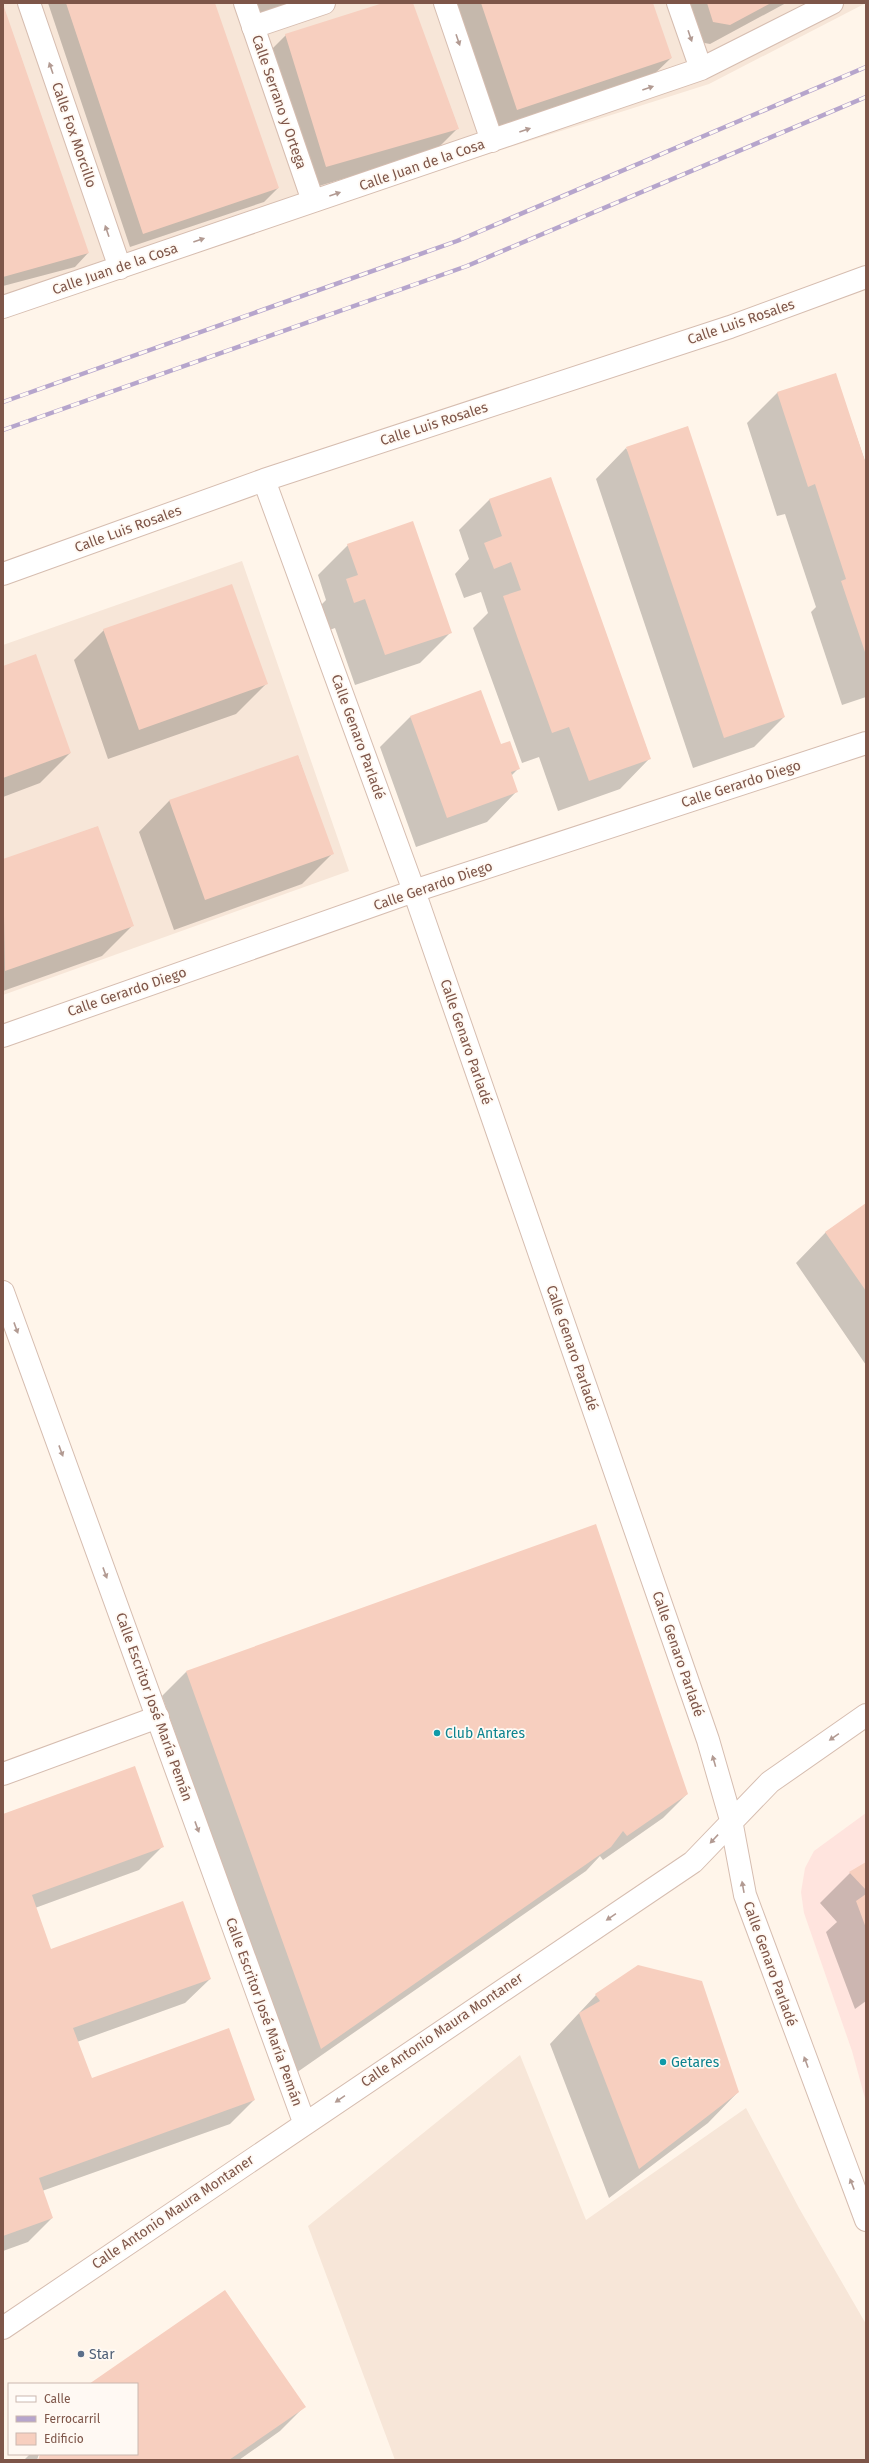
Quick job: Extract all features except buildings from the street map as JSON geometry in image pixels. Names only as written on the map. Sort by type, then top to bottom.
[{"type":"street","name":"Calle Fox Morcillo","points":[[29,3],[120,268]]},
{"type":"street","name":"Calle Serrano y Ortega","points":[[245,3],[313,201]]},
{"type":"street","points":[[253,27],[324,3]]},
{"type":"street","points":[[446,3],[492,141]]},
{"type":"street","points":[[678,3],[701,69]]},
{"type":"street","name":"Calle Juan de la Cosa","points":[[3,307],[701,69],[832,3]]},
{"type":"street","name":"Calle Luis Rosales","points":[[3,574],[264,480],[730,327],[866,277]]},
{"type":"street","name":"Calle Genaro Parladé","points":[[264,480],[414,891],[708,1740],[731,1820],[745,1895],[866,2220]]},
{"type":"street","name":"Calle Gerardo Diego","points":[[3,1036],[414,891],[866,743]]},
{"type":"street","name":"Calle Escritor José María Pemán","points":[[3,1292],[304,2122]]},
{"type":"street","name":"Calle Antonio Maura Montaner","points":[[3,2328],[304,2122],[693,1862],[731,1820],[770,1782],[866,1715]]},
{"type":"street","points":[[3,1774],[158,1717]]},
{"type":"shaded area","points":[[3,3],[866,3],[709,84],[3,308]]},
{"type":"shaded area","points":[[242,561],[349,871],[3,995],[3,645]]},
{"type":"shaded area","points":[[866,1813],[866,2102],[852,2051],[804,1913],[801,1892],[805,1868],[814,1851]]},
{"type":"shaded area","points":[[520,2055],[586,2220],[746,2108],[799,2208],[866,2324],[866,2460],[395,2460],[308,2226]]},
{"type":"railway","points":[[3,402],[457,241],[866,67]]},
{"type":"railway","points":[[3,430],[467,266],[866,97]]},
{"type":"place","name":"Club Antares","points":[[437,1733]]},
{"type":"place","name":"Getares","points":[[663,2062]]},
{"type":"place","name":"Star","points":[[81,2354]]}]
